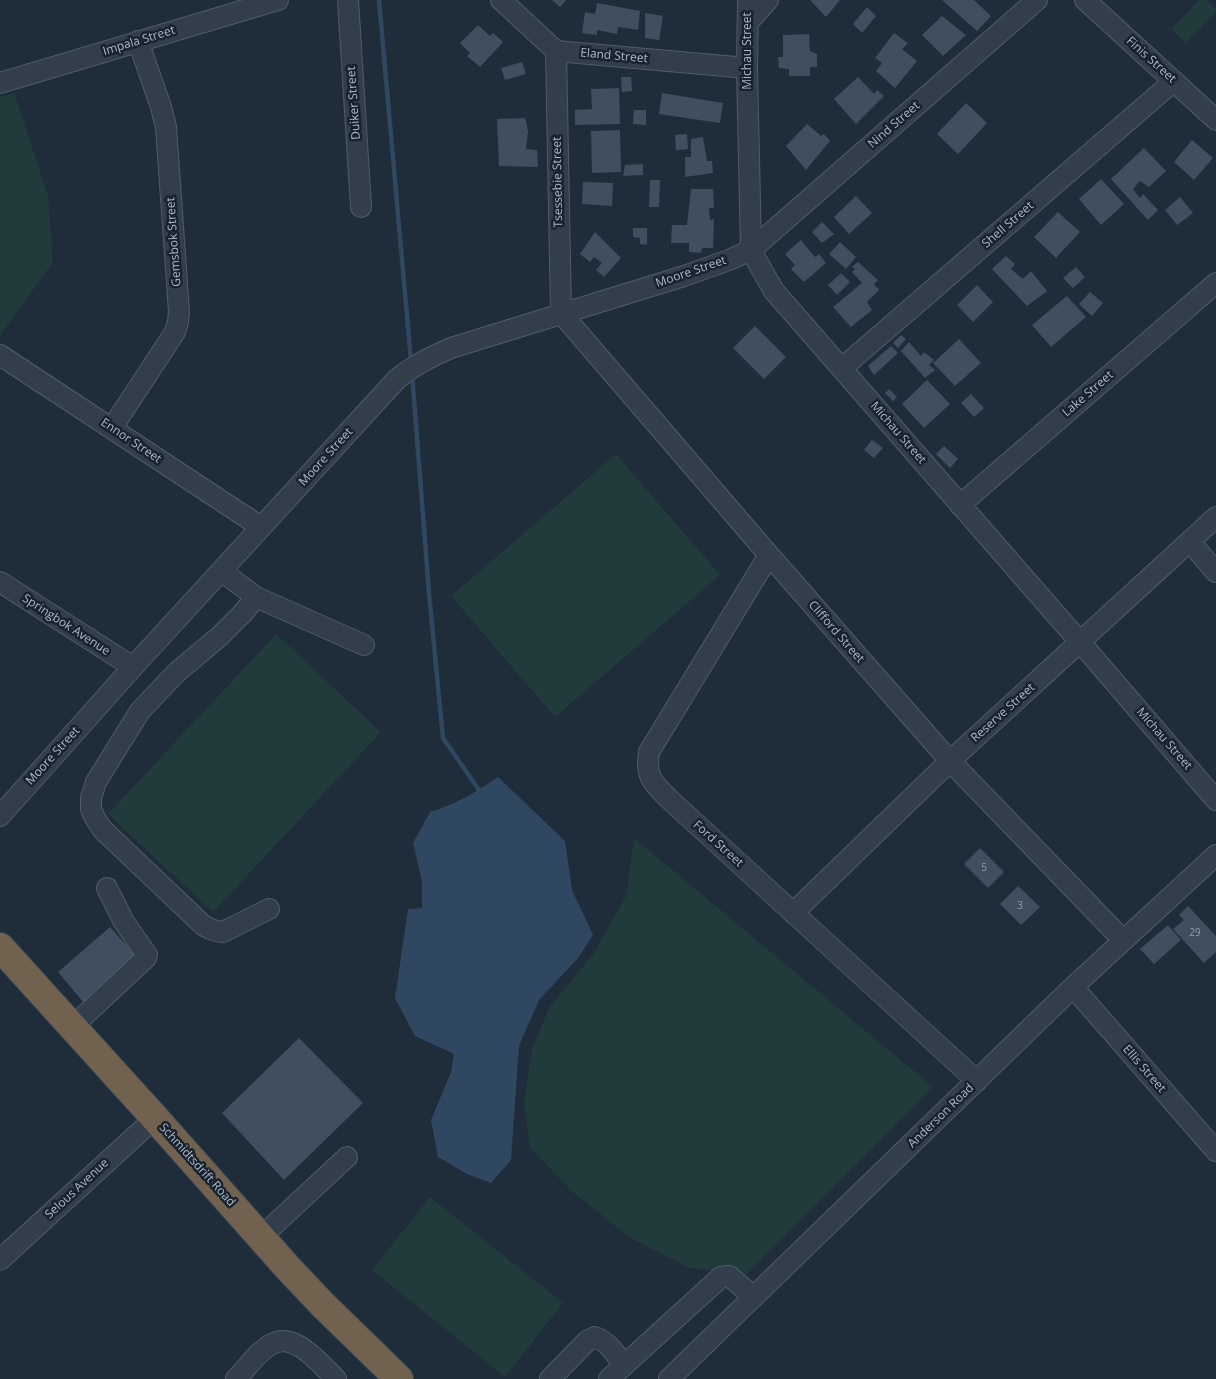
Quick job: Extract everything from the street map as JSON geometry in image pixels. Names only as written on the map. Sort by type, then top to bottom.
[{"type":"highway","name":"Schmidtsdrift Road","points":[[0,947],[323,1305],[399,1379]]},
{"type":"street","name":"Impala Street","points":[[0,82],[278,0]]},
{"type":"street","name":"Duiker Street","points":[[348,0],[361,207]]},
{"type":"street","points":[[501,0],[556,51]]},
{"type":"street","name":"Michau Street","points":[[748,0],[747,68],[752,250],[774,291],[1216,800]]},
{"type":"street","points":[[748,22],[768,0]]},
{"type":"street","name":"Nind Street","points":[[752,250],[1037,0]]},
{"type":"street","name":"Finis Street","points":[[1086,0],[1216,120]]},
{"type":"street","name":"Gemsbok Street","points":[[112,428],[175,332],[179,312],[166,127],[162,107],[138,40]]},
{"type":"street","name":"Eland Street","points":[[556,51],[747,68]]},
{"type":"street","name":"Tsessebie Street","points":[[556,51],[561,313]]},
{"type":"street","name":"Shell Street","points":[[842,368],[1174,81]]},
{"type":"street","name":"Moore Street","points":[[0,816],[132,667],[397,379],[411,368],[451,348],[684,276],[752,250]]},
{"type":"street","name":"Lake Street","points":[[960,504],[1216,283]]},
{"type":"street","name":"Clifford Street","points":[[561,313],[769,555],[950,760],[1123,940]]},
{"type":"street","name":"Ennor Street","points":[[0,355],[261,527]]},
{"type":"street","name":"Reserve Street","points":[[793,912],[950,760],[1216,517]]},
{"type":"street","points":[[1190,542],[1216,572]]},
{"type":"street","name":"Ford Street","points":[[769,555],[649,752],[647,764],[650,777],[669,799],[977,1081]]},
{"type":"street","points":[[221,571],[256,597],[364,645]]},
{"type":"street","name":"Springbok Avenue","points":[[0,582],[132,667]]},
{"type":"street","points":[[256,597],[220,636],[177,672],[140,711],[96,782],[91,798],[91,810],[103,830],[203,926],[223,932],[269,909]]},
{"type":"street","name":"Anderson Road","points":[[669,1379],[1073,987],[1216,855]]},
{"type":"street","points":[[72,1027],[147,955],[124,922],[107,888]]},
{"type":"street","name":"Ellis Street","points":[[1073,987],[1216,1151]]},
{"type":"street","name":"Selous Avenue","points":[[3,1250],[155,1118]]},
{"type":"street","points":[[261,1237],[347,1157]]},
{"type":"street","points":[[609,1379],[721,1277],[729,1276],[754,1297]]},
{"type":"street","points":[[559,1376],[587,1341],[595,1338],[601,1339],[606,1343],[624,1365]]},
{"type":"street","points":[[236,1379],[262,1351],[280,1341],[290,1341],[307,1351],[336,1379]]},
{"type":"green space","points":[[1199,0],[1207,0],[1216,11],[1186,43],[1171,29]]},
{"type":"green space","points":[[14,93],[48,196],[53,262],[0,336],[0,97]]},
{"type":"green space","points":[[616,454],[720,575],[555,717],[451,596]]},
{"type":"green space","points":[[276,634],[381,732],[213,912],[108,814]]},
{"type":"green space","points":[[634,838],[933,1087],[747,1274],[690,1268],[629,1237],[573,1192],[530,1148],[524,1104],[532,1049],[549,1008],[594,953],[626,896]]},
{"type":"green space","points":[[430,1197],[563,1303],[505,1377],[372,1270]]},
{"type":"water","points":[[498,777],[565,841],[572,890],[593,935],[578,958],[539,1000],[519,1046],[511,1160],[491,1183],[467,1174],[438,1157],[431,1120],[451,1072],[454,1054],[415,1036],[395,998],[408,909],[422,908],[422,881],[413,843],[430,812],[457,802]]},
{"type":"building","points":[[552,0],[566,0],[560,7]]},
{"type":"building","points":[[810,0],[840,0],[826,17]]},
{"type":"building","points":[[942,0],[974,0],[991,16],[977,31]]},
{"type":"building","points":[[597,3],[640,11],[638,30],[618,27],[617,34],[597,30],[597,35],[582,33],[585,12],[595,14]]},
{"type":"building","points":[[867,7],[876,16],[862,33],[853,24]]},
{"type":"building","points":[[645,13],[663,16],[659,40],[645,38]]},
{"type":"building","points":[[942,16],[966,35],[943,56],[922,35]]},
{"type":"building","points":[[478,25],[490,36],[493,33],[503,42],[480,67],[467,56],[470,53],[460,43]]},
{"type":"building","points":[[894,33],[908,43],[902,49],[917,61],[895,88],[876,71],[882,63],[875,58]]},
{"type":"building","points":[[809,34],[810,51],[817,54],[817,67],[810,67],[810,76],[789,76],[789,69],[779,68],[778,57],[783,57],[783,35]]},
{"type":"building","points":[[522,62],[526,74],[505,80],[501,68]]},
{"type":"building","points":[[621,77],[631,77],[632,91],[622,92]]},
{"type":"building","points":[[858,77],[874,94],[877,90],[884,96],[856,124],[834,99]]},
{"type":"building","points":[[619,88],[620,124],[575,125],[575,110],[592,109],[591,89]]},
{"type":"building","points":[[662,93],[723,103],[720,123],[659,114]]},
{"type":"building","points":[[966,103],[987,123],[958,154],[937,134]]},
{"type":"building","points":[[634,110],[646,110],[646,125],[633,124]]},
{"type":"building","points":[[525,118],[528,131],[526,149],[537,150],[538,167],[499,166],[497,119]]},
{"type":"building","points":[[807,124],[821,136],[824,134],[830,141],[806,170],[786,146]]},
{"type":"building","points":[[620,130],[621,172],[592,173],[591,131]]},
{"type":"building","points":[[687,134],[688,149],[676,150],[675,135]]},
{"type":"building","points":[[703,137],[707,161],[712,161],[713,173],[685,177],[685,157],[691,157],[691,139]]},
{"type":"building","points":[[1192,140],[1213,158],[1194,180],[1174,162]]},
{"type":"building","points":[[1144,148],[1166,171],[1149,187],[1140,181],[1133,189],[1140,198],[1143,194],[1158,210],[1148,220],[1111,179]]},
{"type":"building","points":[[643,164],[643,175],[623,176],[625,165]]},
{"type":"building","points":[[1101,179],[1124,204],[1101,225],[1079,199]]},
{"type":"building","points":[[650,180],[660,180],[659,207],[649,207]]},
{"type":"building","points":[[583,182],[613,183],[612,206],[582,204]]},
{"type":"building","points":[[691,189],[713,189],[714,208],[709,208],[710,220],[714,219],[713,248],[702,248],[701,253],[689,252],[689,243],[671,243],[672,225],[687,225]]},
{"type":"building","points":[[856,196],[872,213],[849,234],[834,217]]},
{"type":"building","points":[[1180,197],[1193,213],[1177,225],[1165,210]]},
{"type":"building","points":[[1058,212],[1080,232],[1056,258],[1034,237]]},
{"type":"building","points":[[822,222],[834,234],[822,243],[812,232]]},
{"type":"building","points":[[633,228],[647,228],[647,245],[640,244],[640,238],[633,237]]},
{"type":"building","points":[[595,232],[621,258],[604,277],[596,270],[602,263],[594,257],[590,262],[580,254]]},
{"type":"building","points":[[801,240],[815,257],[819,254],[826,263],[804,282],[791,269],[795,265],[785,254]]},
{"type":"building","points":[[840,242],[856,257],[846,269],[829,254]]},
{"type":"building","points":[[1006,256],[1015,264],[1011,269],[1023,279],[1031,271],[1047,291],[1027,306],[992,269]]},
{"type":"building","points":[[858,262],[878,280],[874,284],[879,290],[867,302],[872,310],[851,327],[833,307],[862,283],[852,272],[855,269],[852,267]]},
{"type":"building","points":[[1076,267],[1085,277],[1073,288],[1063,278]]},
{"type":"building","points":[[841,273],[850,282],[837,295],[828,285]]},
{"type":"building","points":[[977,285],[993,302],[973,322],[957,305]]},
{"type":"building","points":[[1090,292],[1103,303],[1092,316],[1079,304]]},
{"type":"building","points":[[1067,296],[1086,317],[1051,347],[1032,325]]},
{"type":"building","points":[[755,326],[786,357],[764,379],[733,348]]},
{"type":"building","points":[[901,335],[906,339],[898,348],[893,343]]},
{"type":"building","points":[[959,339],[981,363],[955,386],[933,363]]},
{"type":"building","points":[[909,342],[921,356],[924,352],[934,360],[929,365],[935,370],[925,378],[901,351]]},
{"type":"building","points":[[891,346],[898,353],[874,375],[868,366]]},
{"type":"building","points":[[927,380],[950,404],[924,428],[902,404]]},
{"type":"building","points":[[889,389],[897,397],[893,401],[885,393]]},
{"type":"building","points":[[971,394],[984,408],[974,417],[961,403]]},
{"type":"building","points":[[872,440],[883,448],[874,458],[864,450]]},
{"type":"building","points":[[944,446],[958,459],[950,468],[936,454]]},
{"type":"building","points":[[980,848],[1004,872],[988,888],[964,864]]},
{"type":"building","points":[[1018,886],[1040,907],[1021,925],[1000,904]]},
{"type":"building","points":[[1188,906],[1216,936],[1216,952],[1204,963],[1173,929],[1184,920],[1179,915]]},
{"type":"building","points":[[1168,925],[1181,940],[1154,964],[1140,949]]},
{"type":"building","points":[[110,927],[136,956],[84,1003],[58,972]]},
{"type":"building","points":[[299,1038],[363,1103],[284,1180],[222,1113]]},
{"type":"waterway","points":[[379,0],[411,361]]},
{"type":"waterway","points":[[412,374],[429,593],[443,738],[479,790]]}]
